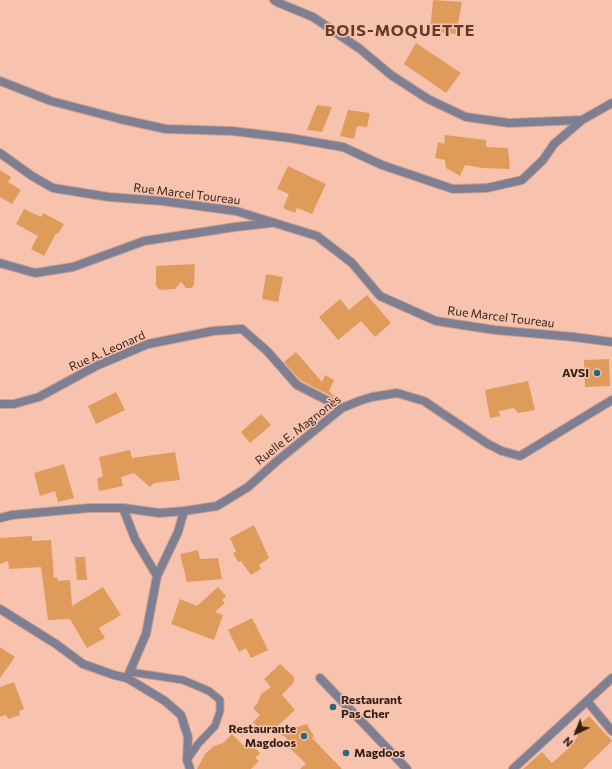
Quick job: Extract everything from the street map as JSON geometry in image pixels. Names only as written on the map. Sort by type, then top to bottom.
[{"type":"street","points":[[274,0],[313,17],[360,49],[391,75],[428,100],[466,117],[509,123],[582,120]]},
{"type":"street","points":[[0,81],[51,101],[166,129],[232,131],[290,138],[343,147],[382,165],[453,189],[487,188],[522,180],[543,160],[554,144],[582,120],[612,103]]},
{"type":"street","name":"Rue Marcel Toureau","points":[[0,153],[32,176],[53,188],[109,197],[162,201],[236,211],[317,236],[352,263],[380,296],[436,321],[495,330],[612,342]]},
{"type":"street","points":[[0,263],[36,273],[73,267],[144,242],[235,227],[274,223]]},
{"type":"street","name":"Rue A. Leonard","points":[[0,404],[14,404],[39,397],[96,366],[148,344],[213,331],[242,329],[266,351],[297,385],[342,408]]},
{"type":"street","name":"Ruelle E. Magnonès","points":[[0,518],[89,508],[123,508],[160,513],[217,506],[248,487],[277,461],[342,408],[359,400],[397,393],[424,400],[488,444],[502,451],[520,456],[612,400]]},
{"type":"street","points":[[123,508],[135,540],[157,576]]},
{"type":"street","points":[[128,675],[146,634],[157,576],[178,532],[184,511]]},
{"type":"street","points":[[0,609],[56,644],[83,664],[114,675],[128,675],[165,701],[181,715],[188,736],[187,760],[190,769]]},
{"type":"street","points":[[320,678],[407,769]]},
{"type":"street","points":[[514,769],[612,678]]},
{"type":"street","points":[[586,701],[612,731]]},
{"type":"lane","points":[[128,675],[183,680],[209,691],[220,700],[220,711],[215,726],[198,744],[187,760]]},
{"type":"building","points":[[433,0],[462,2],[456,34],[430,31]]},
{"type":"building","points":[[416,43],[461,73],[446,93],[404,64]]},
{"type":"building","points":[[317,105],[332,107],[322,132],[307,130]]},
{"type":"building","points":[[348,110],[370,113],[367,127],[357,126],[354,139],[340,136]]},
{"type":"building","points":[[445,135],[486,140],[486,147],[508,148],[510,169],[483,168],[465,165],[460,176],[446,168],[445,160],[435,158],[438,142],[444,144]]},
{"type":"building","points":[[288,166],[326,184],[312,214],[297,208],[295,213],[283,208],[289,194],[277,189]]},
{"type":"building","points":[[0,170],[11,177],[8,182],[21,190],[12,204],[0,197]]},
{"type":"building","points":[[24,209],[41,217],[43,213],[64,224],[58,234],[56,233],[44,256],[31,249],[38,236],[16,224]]},
{"type":"building","points":[[195,264],[194,284],[192,288],[186,288],[181,282],[175,289],[160,290],[156,286],[156,266]]},
{"type":"building","points":[[266,274],[283,277],[278,302],[262,299]]},
{"type":"building","points":[[367,295],[391,323],[375,337],[361,321],[338,340],[319,317],[340,299],[349,310]]},
{"type":"building","points":[[296,352],[322,382],[325,375],[334,380],[329,391],[337,399],[300,380],[284,362]]},
{"type":"building","name":"AVSI","points":[[609,359],[610,386],[585,387],[584,360]]},
{"type":"building","points":[[528,381],[535,410],[518,413],[514,408],[499,411],[500,416],[490,418],[485,390]]},
{"type":"building","points":[[116,392],[125,410],[96,424],[88,406]]},
{"type":"building","points":[[261,414],[271,425],[250,443],[241,432]]},
{"type":"building","points":[[130,450],[132,458],[175,452],[180,480],[154,483],[150,487],[134,473],[121,477],[123,486],[99,491],[97,479],[103,476],[99,457]]},
{"type":"building","points":[[64,464],[74,498],[58,502],[55,491],[40,496],[34,473]]},
{"type":"building","points":[[254,525],[269,558],[259,565],[261,569],[251,575],[241,561],[238,562],[233,553],[236,552],[230,538]]},
{"type":"building","points":[[32,536],[32,541],[51,540],[54,578],[57,577],[58,581],[70,580],[72,606],[103,587],[121,615],[99,628],[105,638],[87,648],[70,619],[48,620],[41,567],[9,569],[8,561],[0,564],[0,538]]},
{"type":"building","points":[[198,550],[200,559],[218,558],[222,579],[187,582],[180,554]]},
{"type":"building","points":[[75,557],[85,557],[87,580],[77,580]]},
{"type":"building","points":[[218,587],[226,596],[222,600],[225,603],[215,612],[223,615],[214,640],[171,624],[180,599],[197,606]]},
{"type":"building","points":[[252,618],[268,650],[251,658],[246,648],[239,652],[228,630]]},
{"type":"building","points":[[0,647],[15,657],[0,678]]},
{"type":"building","points":[[280,664],[294,677],[294,682],[282,695],[295,710],[272,731],[268,729],[263,733],[253,722],[260,715],[253,708],[257,704],[261,694],[271,687],[264,679]]},
{"type":"building","points":[[14,682],[24,709],[19,711],[20,715],[8,719],[6,715],[0,717],[0,687]]},
{"type":"building","points":[[589,716],[612,741],[583,769],[523,769],[542,752],[552,763],[571,746],[570,745],[578,736],[573,731]]},
{"type":"building","points":[[307,724],[314,736],[312,738],[342,769],[300,769],[306,764],[284,742],[287,738],[277,733]]},
{"type":"building","points":[[232,734],[245,747],[249,742],[260,753],[255,758],[259,761],[251,769],[197,769],[205,754],[214,746],[223,743]]},
{"type":"place","name":"AVSI","points":[[597,373]]},
{"type":"place","name":"Restaurant Pas Cher","points":[[333,707]]},
{"type":"place","name":"Restaurante Magdoos","points":[[304,736]]},
{"type":"place","name":"Magdoos","points":[[346,753]]},
{"type":"district","name":"BOIS-MOQUETTE","points":[[400,31]]}]
